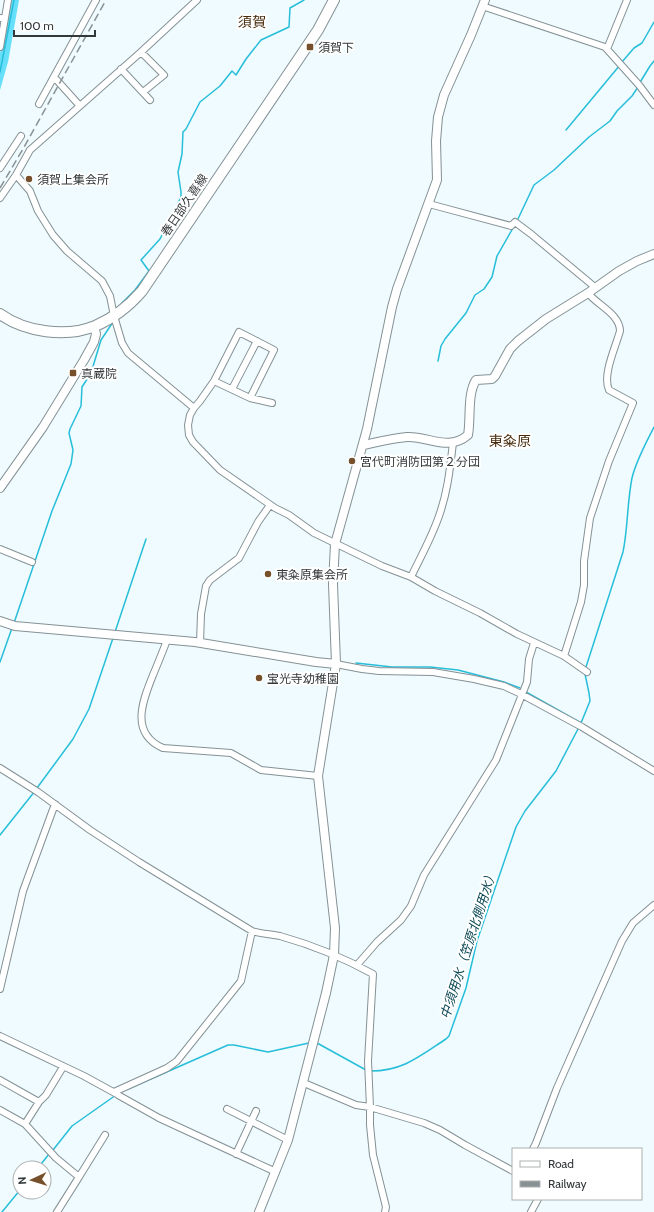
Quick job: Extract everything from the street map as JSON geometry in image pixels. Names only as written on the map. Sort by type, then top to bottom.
[{"type":"main road","name":"春日部久喜線","points":[[0,314],[8,320],[35,330],[65,332],[94,326],[114,316],[130,304],[142,291],[318,30],[334,0]]},
{"type":"street","points":[[0,47],[3,18],[8,0]]},
{"type":"street","points":[[39,104],[96,0]]},
{"type":"street","points":[[0,198],[16,175],[30,150],[141,52],[197,0]]},
{"type":"street","points":[[608,50],[627,0]]},
{"type":"street","points":[[259,1212],[288,1140],[304,1084],[334,955],[335,928],[318,776],[336,664],[333,584],[335,544],[364,445],[397,289],[437,180],[436,141],[438,117],[444,95],[484,3],[599,45],[608,50],[639,85],[654,105]]},
{"type":"street","points":[[141,52],[164,75],[143,92]]},
{"type":"street","points":[[121,69],[150,100]]},
{"type":"street","points":[[54,77],[80,106]]},
{"type":"street","points":[[0,168],[21,136]]},
{"type":"street","points":[[16,175],[30,191],[38,211],[53,235],[67,251],[102,281],[110,296],[122,343],[128,353],[194,408]]},
{"type":"street","points":[[429,204],[511,226],[515,222],[596,288]]},
{"type":"street","points":[[364,445],[409,437],[453,443],[459,442],[468,435],[472,386],[476,380],[492,379],[510,349],[546,319],[596,288],[618,270],[654,254]]},
{"type":"street","points":[[564,656],[581,602],[584,585],[584,562],[590,518],[609,461],[633,403],[609,390],[607,386],[609,367],[620,331],[620,326],[616,319],[588,293]]},
{"type":"street","points":[[0,488],[43,427],[84,360],[94,342],[96,334],[94,326]]},
{"type":"street","points":[[250,398],[274,350],[239,332],[214,381],[200,402],[194,408],[188,425],[189,435],[193,442],[220,470],[270,505],[289,515],[314,533],[335,544],[411,577],[534,643],[564,656],[587,672]]},
{"type":"street","points":[[232,389],[257,341]]},
{"type":"street","points":[[214,381],[250,398],[272,403]]},
{"type":"street","points":[[411,577],[441,511],[450,472],[453,443]]},
{"type":"street","points":[[200,643],[201,614],[206,586],[210,580],[239,558],[258,522],[270,505]]},
{"type":"street","points":[[0,549],[32,562]]},
{"type":"street","points":[[0,621],[15,626],[167,640],[191,645],[200,643],[362,669],[380,671],[433,672],[504,686],[582,727],[654,772]]},
{"type":"street","points":[[167,640],[142,703],[142,723],[144,732],[155,744],[163,748],[231,753],[261,770],[318,776]]},
{"type":"street","points":[[357,965],[377,942],[402,920],[411,906],[424,875],[496,760],[527,682],[529,659],[534,643]]},
{"type":"street","points":[[0,768],[38,792],[90,830],[139,862],[252,931],[278,936],[334,955],[373,974],[368,1061],[370,1125],[371,1144],[386,1207],[385,1212]]},
{"type":"street","points":[[0,989],[1,979],[23,891],[55,804]]},
{"type":"street","points":[[533,1148],[557,1088],[622,941],[633,923],[654,905]]},
{"type":"street","points":[[116,1094],[167,1068],[177,1061],[241,981],[252,931]]},
{"type":"street","points":[[0,1036],[84,1076],[159,1118],[276,1172]]},
{"type":"street","points":[[25,1124],[39,1102],[46,1095],[63,1067]]},
{"type":"street","points":[[0,1080],[39,1102]]},
{"type":"street","points":[[304,1084],[356,1105],[370,1107],[424,1123],[440,1130],[512,1170]]},
{"type":"street","points":[[227,1109],[288,1140]]},
{"type":"street","points":[[0,1110],[25,1124],[56,1158],[79,1178]]},
{"type":"street","points":[[236,1154],[256,1112]]},
{"type":"street","points":[[57,1212],[105,1135]]},
{"type":"street","points":[[531,1212],[537,1200]]},
{"type":"shaded area","points":[[10,0],[19,0],[8,62],[0,90],[0,53]]},
{"type":"waterway","points":[[0,72],[14,0]]},
{"type":"waterway","points":[[121,306],[149,271],[141,260],[160,239],[181,197],[178,172],[182,154],[183,132],[200,102],[220,86],[232,71],[236,75],[261,40],[289,27],[290,8],[304,0]]},
{"type":"waterway","points":[[622,62],[634,48],[642,43],[654,22]]},
{"type":"waterway","points":[[639,84],[654,61]]},
{"type":"waterway","points":[[566,130],[620,65]]},
{"type":"waterway","points":[[517,221],[534,185],[554,170],[589,137],[610,121],[638,87]]},
{"type":"waterway","points":[[438,361],[441,346],[445,339],[466,313],[475,295],[484,289],[492,277],[497,256],[513,228]]},
{"type":"waterway","points":[[14,623],[52,511],[71,464],[73,450],[69,433],[81,406],[82,387],[91,373],[101,340],[113,322]]},
{"type":"waterway","name":"中須用水（笠原北側用水）","points":[[586,667],[623,552],[632,478],[636,465],[654,427]]},
{"type":"waterway","points":[[115,632],[146,539]]},
{"type":"waterway","points":[[0,662],[12,628]]},
{"type":"waterway","points":[[37,788],[73,739],[89,709],[113,638]]},
{"type":"waterway","points":[[356,663],[392,667],[430,667],[458,670],[504,682],[520,688]]},
{"type":"waterway","points":[[526,692],[581,723],[590,701],[585,674]]},
{"type":"waterway","name":"中須用水（笠原北側用水）","points":[[371,1071],[393,1068],[411,1061],[449,1036],[466,988],[477,941],[516,827],[525,811],[556,771],[578,729]]},
{"type":"waterway","points":[[0,835],[35,791]]},
{"type":"waterway","name":"中須用水（笠原北側用水）","points":[[128,1089],[228,1045],[268,1052],[309,1043]]},
{"type":"waterway","name":"中須用水（笠原北側用水）","points":[[317,1043],[366,1070]]},
{"type":"waterway","name":"中須用水（笠原北側用水）","points":[[53,1150],[72,1126],[116,1095]]},
{"type":"waterway","name":"中須用水（笠原北側用水）","points":[[44,1160],[49,1154]]},
{"type":"waterway","name":"中須用水（笠原北側用水）","points":[[2,1212],[12,1200]]},
{"type":"railway","points":[[0,188],[106,0]]},
{"type":"place","name":"須賀下","points":[[310,47]]},
{"type":"place","name":"須賀上集会所","points":[[29,179]]},
{"type":"place","name":"真蔵院","points":[[73,373]]},
{"type":"place","name":"宮代町消防団第２分団","points":[[352,461]]},
{"type":"place","name":"東粂原集会所","points":[[268,574]]},
{"type":"place","name":"宝光寺幼稚園","points":[[259,678]]},
{"type":"district","name":"須賀","points":[[252,22]]},
{"type":"district","name":"東粂原","points":[[510,441]]}]
